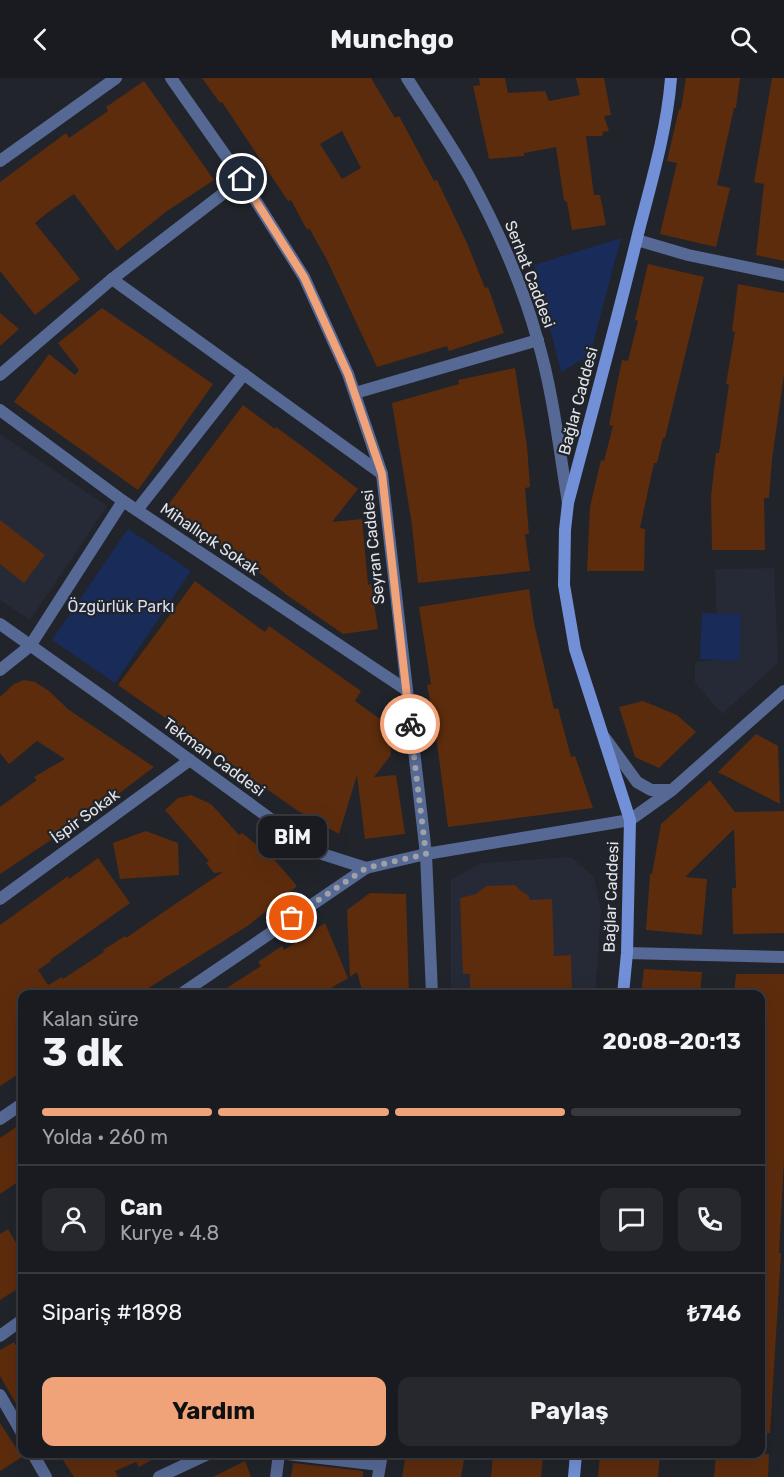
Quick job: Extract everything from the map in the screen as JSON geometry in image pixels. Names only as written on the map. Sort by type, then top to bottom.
[{"type":"main road","name":"Bağlar Caddesi","points":[[623,990],[627,953],[630,820],[574,649],[564,585],[564,555],[568,503],[637,240],[669,106],[671,78]]},
{"type":"main road","points":[[574,1477],[576,1458]]},
{"type":"street","points":[[0,161],[116,78]]},
{"type":"street","name":"Seyran Caddesi","points":[[171,78],[242,179],[304,277],[348,374],[382,474],[405,689],[426,854],[432,990]]},
{"type":"street","name":"Serhat Caddesi","points":[[407,78],[472,182],[504,245],[523,292],[538,340],[553,410],[568,503]]},
{"type":"street","points":[[0,375],[112,279],[242,179]]},
{"type":"street","points":[[637,240],[688,255],[784,275]]},
{"type":"street","points":[[112,279],[382,474]]},
{"type":"street","points":[[355,393],[538,340]]},
{"type":"street","points":[[137,510],[244,374]]},
{"type":"street","name":"Mihallıçık Sokak","points":[[0,410],[123,501],[405,689]]},
{"type":"street","points":[[0,670],[30,646],[123,501]]},
{"type":"street","name":"Tekman Caddesi","points":[[0,624],[316,852],[366,868]]},
{"type":"street","points":[[188,990],[366,868],[426,854],[630,820],[672,790],[784,691]]},
{"type":"street","name":"Bağlar Caddesi","points":[[601,734],[637,782],[651,790],[672,790]]},
{"type":"street","name":"İspir Sokak","points":[[0,899],[190,760]]},
{"type":"street","points":[[627,953],[784,957]]},
{"type":"street","points":[[0,1119],[18,1107]]},
{"type":"street","points":[[0,1336],[18,1323]]},
{"type":"street","points":[[0,1395],[18,1425]]},
{"type":"street","points":[[35,1458],[46,1477]]},
{"type":"street","points":[[159,1477],[199,1458]]},
{"type":"street","points":[[276,1477],[278,1458]]},
{"type":"street","points":[[321,1458],[380,1465]]},
{"type":"shaded area","points":[[0,434],[107,506],[30,620],[0,600]]},
{"type":"shaded area","points":[[774,568],[778,663],[722,714],[695,683],[695,662],[718,660],[715,569]]},
{"type":"shaded area","points":[[571,857],[594,877],[601,910],[595,990],[451,990],[451,880],[481,863]]},
{"type":"green space","points":[[621,238],[590,355],[561,372],[534,265]]},
{"type":"green space","name":"Özgürlük Parkı","points":[[128,529],[191,571],[115,683],[52,640]]},
{"type":"green space","points":[[702,613],[741,614],[739,661],[700,659]]},
{"type":"building","points":[[202,78],[371,78],[395,118],[399,116],[434,181],[437,180],[467,243],[485,288],[488,287],[504,333],[449,351],[447,346],[377,367],[327,260],[309,228],[307,230],[291,200],[288,201],[222,102],[220,103]],"holes":[[[342,131],[361,168],[342,179],[320,144]]]},
{"type":"building","points":[[479,78],[505,78],[508,93],[545,91],[549,101],[580,95],[576,78],[604,78],[611,115],[604,116],[609,131],[603,132],[602,136],[586,136],[594,195],[600,195],[606,225],[572,230],[567,202],[564,200],[556,147],[524,153],[524,156],[489,159],[473,86],[480,85]]},
{"type":"building","points":[[686,78],[740,78],[736,108],[734,108],[717,185],[730,188],[716,247],[660,234],[677,163],[667,161],[679,109],[681,109]]},
{"type":"building","points":[[772,78],[784,78],[784,261],[756,255],[764,184],[754,182]]},
{"type":"building","points":[[144,81],[214,180],[167,211],[117,251],[74,194],[47,213],[35,223],[80,279],[35,315],[0,271],[0,182],[66,133],[69,138],[108,111],[106,107]]},
{"type":"building","points":[[648,264],[704,277],[665,438],[663,438],[657,463],[654,463],[640,528],[645,529],[644,571],[587,571],[590,507],[601,460],[604,461],[613,426],[609,425],[622,360],[628,361]]},
{"type":"building","points":[[738,284],[784,293],[784,375],[769,498],[764,498],[765,550],[712,550],[711,496],[716,453],[719,453],[729,385],[726,384],[735,332],[732,331]]},
{"type":"building","points":[[102,308],[213,384],[138,490],[14,402],[49,354],[75,375],[79,370],[58,343]]},
{"type":"building","points":[[0,313],[19,329],[0,346]]},
{"type":"building","points":[[515,368],[527,446],[530,487],[525,488],[529,534],[525,534],[530,571],[418,583],[412,525],[392,403],[459,384],[458,380]]},
{"type":"building","points":[[243,405],[358,489],[332,522],[362,519],[368,585],[371,584],[378,629],[343,634],[287,595],[250,565],[165,509]]},
{"type":"building","points":[[0,520],[45,555],[24,583],[0,564]]},
{"type":"building","points":[[195,581],[265,632],[269,626],[361,691],[355,701],[384,722],[390,739],[391,755],[374,777],[396,775],[405,834],[365,839],[357,775],[339,834],[298,811],[118,685]]},
{"type":"building","points":[[529,589],[534,623],[554,709],[558,708],[571,757],[575,756],[593,808],[448,827],[434,720],[427,685],[431,684],[419,607]]},
{"type":"building","points":[[24,680],[35,682],[49,691],[69,710],[154,767],[109,801],[0,874],[0,807],[37,780],[34,777],[65,759],[37,741],[9,764],[0,753],[0,697],[14,684]]},
{"type":"building","points":[[643,701],[677,715],[696,732],[659,768],[635,757],[619,707]]},
{"type":"building","points":[[756,734],[778,746],[780,804],[718,772]]},
{"type":"building","points":[[710,780],[735,812],[784,811],[784,933],[733,934],[732,888],[736,888],[734,829],[685,877],[707,879],[702,935],[646,930],[650,874],[652,874],[661,824]]},
{"type":"building","points":[[191,795],[211,804],[239,835],[242,833],[272,857],[297,886],[249,925],[145,990],[18,990],[18,1075],[0,1086],[0,925],[68,876],[69,879],[98,858],[130,903],[38,970],[48,985],[62,977],[63,979],[104,952],[103,950],[125,936],[126,938],[223,872],[214,873],[206,863],[209,861],[165,810],[178,798]]},
{"type":"building","points":[[146,831],[178,843],[179,875],[120,879],[113,843]]},
{"type":"building","points":[[515,885],[528,895],[530,900],[552,899],[554,956],[571,955],[572,990],[470,990],[470,974],[463,974],[460,898],[476,894],[486,886]]},
{"type":"building","points":[[370,893],[406,894],[409,990],[362,990],[357,972],[350,977],[347,910]]},
{"type":"building","points":[[325,923],[348,978],[328,990],[223,990],[261,966],[258,962],[282,946],[284,950]]},
{"type":"building","points":[[644,969],[702,972],[700,990],[641,990]]},
{"type":"building","points":[[736,974],[784,974],[784,1160],[770,1433],[765,1433],[765,990],[734,990]]},
{"type":"building","points":[[18,1126],[18,1182],[0,1194],[0,1138]]},
{"type":"building","points":[[8,1229],[18,1246],[18,1289],[0,1300],[0,1234]]},
{"type":"building","points":[[14,1342],[18,1349],[18,1407],[0,1376],[0,1350]]},
{"type":"building","points":[[0,1423],[18,1451],[18,1458],[20,1458],[0,1471]]},
{"type":"building","points":[[765,1454],[769,1454],[768,1477],[714,1477],[716,1458],[765,1458]]},
{"type":"building","points":[[62,1458],[155,1458],[139,1467],[136,1462],[115,1471],[118,1477],[74,1477]]},
{"type":"building","points":[[405,1458],[464,1458],[461,1477],[402,1477]]},
{"type":"building","points":[[493,1458],[543,1458],[541,1477],[491,1477]]},
{"type":"building","points":[[600,1458],[660,1458],[658,1477],[598,1477]]},
{"type":"building","points":[[245,1461],[251,1477],[213,1477]]},
{"type":"building","points":[[293,1463],[363,1471],[363,1477],[291,1477]]},
{"type":"way so far","points":[[292,918],[366,868],[426,854],[410,724]]},
{"type":"place","name":"BİM","points":[[292,918]]},
{"type":"route","points":[[242,179],[304,277],[348,374],[382,474],[410,724]]}]
